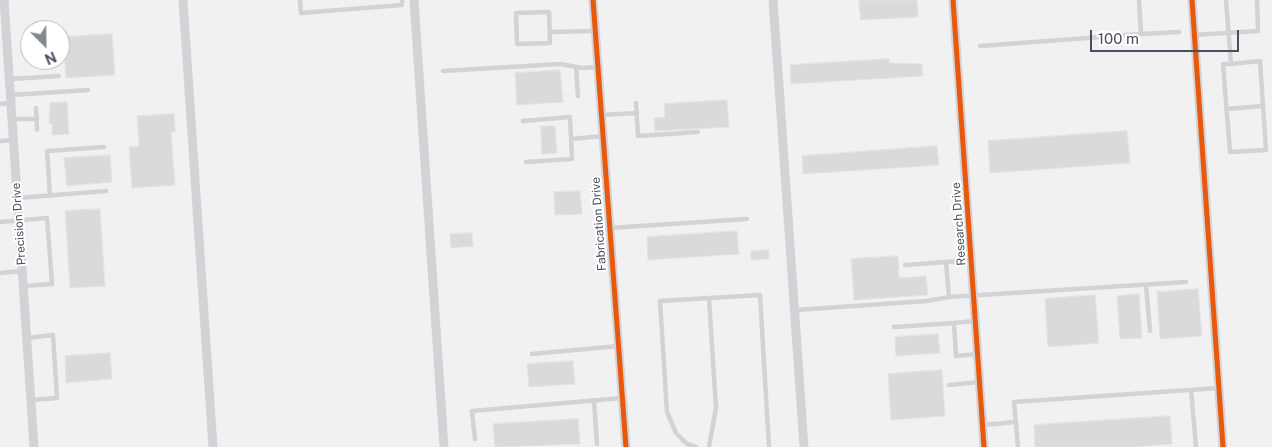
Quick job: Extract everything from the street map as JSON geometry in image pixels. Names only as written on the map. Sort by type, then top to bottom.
[{"type":"street","name":"Precision Drive","points":[[4,0],[3,23],[10,79],[34,447]]},
{"type":"street","points":[[184,0],[213,447]]},
{"type":"street","points":[[414,0],[444,447]]},
{"type":"street","name":"Fabrication Drive","points":[[593,0],[626,447]]},
{"type":"street","points":[[773,0],[804,447]]},
{"type":"street","name":"Research Drive","points":[[953,0],[984,447]]},
{"type":"street","points":[[1192,0],[1223,447]]},
{"type":"lane","points":[[300,0],[301,13],[402,5],[402,0]]},
{"type":"lane","points":[[1139,0],[1141,34]]},
{"type":"lane","points":[[1226,0],[1231,64]]},
{"type":"lane","points":[[1194,35],[1258,31],[1257,0]]},
{"type":"lane","points":[[549,12],[550,32],[550,43],[517,44],[516,13],[549,12]]},
{"type":"lane","points":[[550,32],[595,31]]},
{"type":"lane","points":[[980,46],[1179,32]]},
{"type":"lane","points":[[1260,61],[1266,150],[1230,152],[1223,64],[1231,64],[1260,61]]},
{"type":"lane","points":[[443,71],[560,64],[576,67],[598,67]]},
{"type":"lane","points":[[576,67],[578,96]]},
{"type":"lane","points":[[10,79],[59,76]]},
{"type":"lane","points":[[0,104],[11,99],[88,90]]},
{"type":"lane","points":[[636,103],[638,136],[698,132]]},
{"type":"lane","points":[[1226,109],[1263,106]]},
{"type":"lane","points":[[36,108],[37,130]]},
{"type":"lane","points":[[601,115],[636,113]]},
{"type":"lane","points":[[523,121],[570,117],[572,159],[526,162]]},
{"type":"lane","points":[[12,119],[37,118]]},
{"type":"lane","points":[[571,139],[603,136]]},
{"type":"lane","points":[[0,141],[14,140]]},
{"type":"lane","points":[[50,196],[47,151],[104,148]]},
{"type":"lane","points":[[18,198],[106,191]]},
{"type":"lane","points":[[0,222],[47,218],[52,284],[23,286]]},
{"type":"lane","points":[[610,228],[747,219]]},
{"type":"lane","points":[[905,265],[971,260]]},
{"type":"lane","points":[[946,262],[949,297]]},
{"type":"lane","points":[[0,273],[22,271]]},
{"type":"lane","points":[[794,310],[928,301],[949,297],[1186,282]]},
{"type":"lane","points":[[1146,284],[1150,331]]},
{"type":"lane","points":[[696,447],[687,444],[676,432],[667,412],[660,301],[760,295],[769,447]]},
{"type":"lane","points":[[709,298],[716,408],[709,447]]},
{"type":"lane","points":[[894,327],[976,321]]},
{"type":"lane","points":[[954,323],[956,356],[978,354]]},
{"type":"lane","points":[[27,338],[53,335],[54,344],[57,398],[31,400]]},
{"type":"lane","points":[[532,354],[618,346]]},
{"type":"lane","points":[[949,385],[980,382]]},
{"type":"lane","points":[[1018,447],[1014,402],[1219,388]]},
{"type":"lane","points":[[1191,390],[1196,447]]},
{"type":"lane","points":[[475,439],[472,410],[622,398]]},
{"type":"lane","points":[[594,401],[597,444]]},
{"type":"lane","points":[[983,425],[1016,422]]},
{"type":"building","points":[[859,0],[917,0],[918,17],[861,20]]},
{"type":"building","points":[[112,34],[115,75],[66,78],[65,70],[70,70],[70,37]]},
{"type":"building","points":[[889,59],[889,63],[922,64],[923,76],[791,84],[790,65]]},
{"type":"building","points":[[560,70],[563,102],[517,105],[515,73]]},
{"type":"building","points":[[727,100],[729,127],[655,131],[654,118],[665,117],[664,104]]},
{"type":"building","points":[[67,102],[69,134],[52,135],[52,123],[49,124],[50,103]]},
{"type":"building","points":[[174,114],[175,132],[171,132],[175,185],[132,188],[129,147],[139,146],[137,116]]},
{"type":"building","points":[[541,126],[555,126],[557,153],[542,154]]},
{"type":"building","points":[[1127,131],[1130,163],[990,173],[988,141]]},
{"type":"building","points":[[937,146],[939,165],[803,174],[802,156]]},
{"type":"building","points":[[110,155],[112,182],[67,186],[64,158]]},
{"type":"building","points":[[580,191],[582,214],[555,215],[554,192]]},
{"type":"building","points":[[100,209],[105,286],[70,288],[65,211]]},
{"type":"building","points":[[737,231],[739,254],[648,260],[647,237]]},
{"type":"building","points":[[472,233],[473,246],[451,248],[450,234]]},
{"type":"building","points":[[769,250],[769,259],[751,260],[751,251]]},
{"type":"building","points":[[898,256],[899,278],[926,276],[928,295],[854,300],[851,259]]},
{"type":"building","points":[[1198,289],[1202,336],[1160,339],[1157,292]]},
{"type":"building","points":[[1139,294],[1142,338],[1120,339],[1117,296]]},
{"type":"building","points":[[1095,295],[1099,343],[1048,347],[1045,299]]},
{"type":"building","points":[[938,334],[940,353],[896,356],[895,337]]},
{"type":"building","points":[[110,353],[112,379],[66,383],[65,356]]},
{"type":"building","points":[[573,361],[575,384],[529,387],[527,364]]},
{"type":"building","points":[[942,370],[945,416],[891,420],[888,374]]},
{"type":"building","points":[[1170,416],[1172,444],[1134,447],[1035,447],[1034,425]]},
{"type":"building","points":[[578,419],[580,444],[495,447],[493,424]]},
{"type":"cycle path","points":[[593,0],[626,447]]},
{"type":"cycle path","points":[[953,0],[984,447]]},
{"type":"cycle path","points":[[1192,0],[1223,447]]}]
